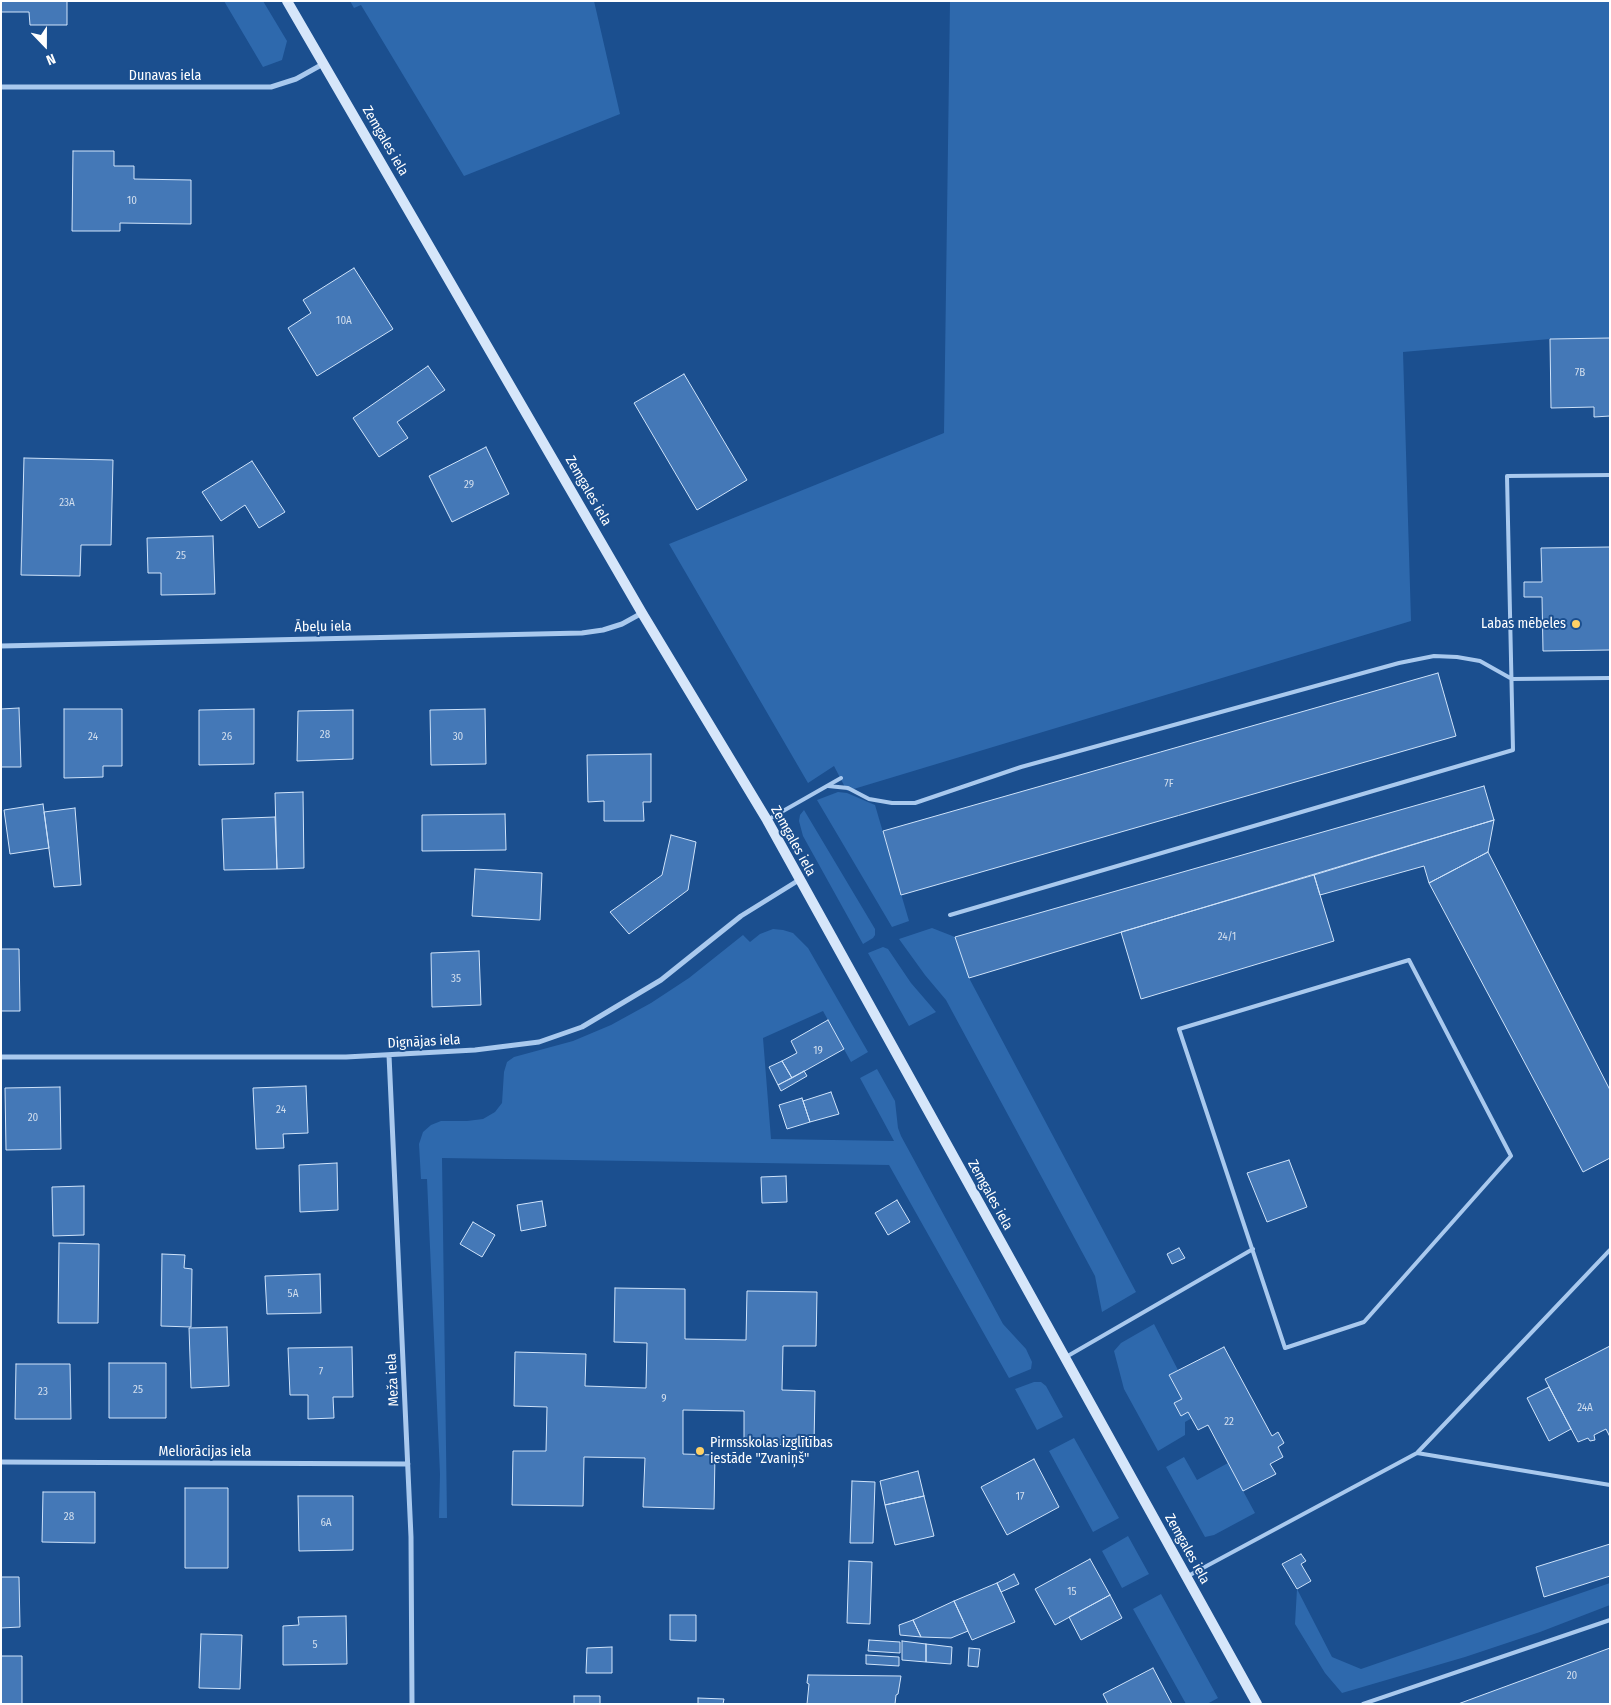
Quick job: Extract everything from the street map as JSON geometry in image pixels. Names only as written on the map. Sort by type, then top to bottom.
[{"type":"street","name":"Zemgales iela","points":[[287,1],[642,613],[767,820],[1257,1704]]},
{"type":"street","name":"Dunavas iela","points":[[1,87],[271,87],[296,79],[324,64]]},
{"type":"street","name":"Ābeļu iela","points":[[1,646],[582,633],[603,630],[622,624],[642,613]]},
{"type":"street","name":"Dignājas iela","points":[[1,1057],[346,1057],[475,1050],[539,1042],[582,1027],[661,980],[741,916],[799,880]]},
{"type":"street","name":"Meža iela","points":[[389,1055],[411,1537],[412,1704]]},
{"type":"street","name":"Meliorācijas iela","points":[[1,1462],[408,1464]]},
{"type":"lane","points":[[950,915],[1513,750],[1508,476],[1610,475]]},
{"type":"lane","points":[[828,786],[848,788],[869,798],[892,803],[915,803],[1021,767],[1389,666],[1434,656],[1480,661],[1512,679],[1610,678]]},
{"type":"lane","points":[[767,820],[841,778]]},
{"type":"lane","points":[[1409,960],[1511,1156],[1364,1322],[1286,1348],[1253,1249],[1179,1029],[1409,960]]},
{"type":"lane","points":[[1065,1358],[1253,1249]]},
{"type":"lane","points":[[1187,1577],[1417,1452],[1610,1250]]},
{"type":"lane","points":[[1417,1452],[1610,1486]]},
{"type":"lane","points":[[1364,1704],[1610,1620]]},
{"type":"shaded area","points":[[224,1],[263,1],[287,41],[282,60],[263,67]]},
{"type":"shaded area","points":[[350,1],[594,1],[620,114],[464,176],[361,5],[354,8]]},
{"type":"shaded area","points":[[950,1],[1610,1],[1610,338],[1550,339],[1403,352],[1411,621],[847,791],[834,766],[808,783],[669,544],[944,433]]},
{"type":"shaded area","points":[[838,792],[847,793],[875,805],[909,921],[892,927],[817,800]]},
{"type":"shaded area","points":[[804,810],[875,929],[873,938],[863,944],[803,836],[799,821],[800,815]]},
{"type":"shaded area","points":[[932,928],[955,937],[969,978],[1136,1292],[1102,1312],[1095,1276],[946,1000],[899,939]]},
{"type":"shaded area","points":[[773,929],[793,933],[808,948],[868,1052],[851,1062],[823,1011],[763,1038],[771,1139],[894,1141],[860,1078],[877,1069],[895,1101],[898,1128],[901,1136],[1003,1324],[1026,1349],[1032,1362],[1031,1369],[1009,1378],[889,1165],[442,1158],[447,1518],[439,1518],[440,1474],[427,1179],[421,1179],[419,1144],[423,1132],[431,1125],[441,1121],[483,1119],[495,1112],[502,1103],[504,1072],[507,1062],[514,1057],[573,1041],[611,1025],[651,1003],[689,978],[743,935],[750,942],[760,934]]},
{"type":"shaded area","points":[[883,947],[888,949],[911,983],[936,1012],[909,1026],[868,953]]},
{"type":"shaded area","points":[[1154,1324],[1178,1370],[1169,1376],[1182,1399],[1181,1415],[1188,1412],[1192,1418],[1185,1422],[1185,1435],[1158,1451],[1124,1389],[1114,1351],[1121,1343]]},
{"type":"shaded area","points":[[1034,1382],[1041,1382],[1046,1386],[1063,1417],[1037,1430],[1015,1389]]},
{"type":"shaded area","points":[[1074,1438],[1119,1518],[1093,1532],[1049,1451]]},
{"type":"shaded area","points":[[1184,1457],[1197,1480],[1228,1463],[1255,1513],[1214,1535],[1205,1537],[1166,1467]]},
{"type":"shaded area","points":[[1128,1536],[1149,1574],[1122,1588],[1102,1551]]},
{"type":"shaded area","points":[[1610,1583],[1610,1605],[1540,1632],[1465,1657],[1342,1693],[1325,1673],[1295,1624],[1297,1589],[1332,1657],[1361,1669]]},
{"type":"shaded area","points":[[1161,1594],[1218,1698],[1207,1704],[1186,1704],[1133,1609]]},
{"type":"building","points":[[1,1],[67,1],[67,25],[30,25],[29,12],[1,12]]},
{"type":"building","points":[[73,151],[114,151],[114,166],[134,166],[134,179],[191,180],[191,224],[120,223],[120,231],[72,231]]},
{"type":"building","points":[[354,268],[393,329],[317,376],[288,328],[311,313],[303,300]]},
{"type":"building","points":[[1610,338],[1610,416],[1594,417],[1594,407],[1551,408],[1550,339]]},
{"type":"building","points":[[428,366],[445,390],[397,422],[408,438],[379,457],[353,418]]},
{"type":"building","points":[[684,374],[747,480],[697,510],[634,403]]},
{"type":"building","points":[[486,447],[509,494],[452,522],[429,476]]},
{"type":"building","points":[[24,458],[113,460],[111,545],[81,545],[80,576],[21,575]]},
{"type":"building","points":[[252,461],[285,512],[259,528],[245,505],[221,521],[202,492]]},
{"type":"building","points":[[213,536],[215,594],[161,595],[161,573],[148,573],[147,538]]},
{"type":"building","name":"Labas mēbeles","points":[[1610,547],[1610,650],[1543,651],[1542,597],[1524,597],[1524,582],[1542,582],[1541,548]]},
{"type":"building","points":[[1438,673],[1456,736],[901,895],[883,831]]},
{"type":"building","points":[[19,708],[21,767],[1,767],[1,709]]},
{"type":"building","points":[[64,709],[122,709],[122,766],[103,766],[103,777],[64,778]]},
{"type":"building","points":[[254,709],[254,764],[199,765],[199,710]]},
{"type":"building","points":[[485,709],[486,764],[431,765],[430,710]]},
{"type":"building","points":[[353,710],[353,759],[297,761],[298,711]]},
{"type":"building","points":[[651,754],[651,802],[643,802],[644,821],[604,821],[604,801],[588,802],[587,755]]},
{"type":"building","points":[[1484,786],[1494,820],[969,978],[955,937]]},
{"type":"building","points":[[303,792],[304,868],[277,869],[275,793]]},
{"type":"building","points":[[43,804],[49,848],[10,854],[4,810]]},
{"type":"building","points":[[75,808],[81,885],[54,887],[44,812]]},
{"type":"building","points":[[505,814],[506,850],[422,851],[422,815]]},
{"type":"building","points":[[275,817],[277,869],[224,870],[222,819]]},
{"type":"building","points":[[1494,820],[1488,852],[1429,883],[1424,866],[1320,895],[1314,875]]},
{"type":"building","points":[[671,835],[696,842],[688,890],[629,934],[610,912],[662,875]]},
{"type":"building","points":[[1488,852],[1610,1090],[1610,1158],[1583,1172],[1429,883]]},
{"type":"building","points":[[475,869],[542,873],[540,920],[472,916]]},
{"type":"building","points":[[1314,875],[1334,941],[1141,999],[1121,932]]},
{"type":"building","points":[[1,949],[19,949],[20,1011],[1,1011]]},
{"type":"building","points":[[479,951],[481,1005],[432,1007],[431,953]]},
{"type":"building","points":[[828,1020],[844,1049],[792,1078],[782,1061],[797,1053],[791,1041]]},
{"type":"building","points":[[782,1061],[792,1078],[778,1085],[769,1067]]},
{"type":"building","points":[[804,1071],[807,1076],[781,1091],[778,1085]]},
{"type":"building","points":[[306,1086],[308,1133],[283,1134],[284,1148],[256,1149],[253,1088]]},
{"type":"building","points":[[60,1087],[61,1149],[6,1150],[5,1088]]},
{"type":"building","points":[[831,1092],[839,1114],[810,1122],[803,1101]]},
{"type":"building","points":[[802,1098],[810,1122],[787,1129],[779,1105]]},
{"type":"building","points":[[1289,1160],[1307,1207],[1267,1222],[1247,1173]]},
{"type":"building","points":[[337,1163],[338,1210],[300,1212],[299,1165]]},
{"type":"building","points":[[786,1176],[787,1202],[762,1203],[761,1177]]},
{"type":"building","points":[[84,1186],[84,1235],[53,1236],[52,1187]]},
{"type":"building","points":[[897,1200],[910,1222],[888,1235],[875,1213]]},
{"type":"building","points":[[542,1201],[546,1226],[521,1231],[517,1205]]},
{"type":"building","points":[[473,1222],[495,1235],[482,1257],[460,1244]]},
{"type":"building","points":[[59,1243],[99,1244],[98,1323],[58,1323]]},
{"type":"building","points":[[1179,1248],[1185,1258],[1172,1264],[1167,1254]]},
{"type":"building","points":[[162,1254],[185,1255],[184,1268],[192,1269],[191,1327],[161,1326]]},
{"type":"building","points":[[320,1274],[321,1313],[267,1314],[265,1276]]},
{"type":"building","points":[[615,1288],[685,1289],[685,1339],[746,1340],[747,1291],[817,1292],[816,1346],[783,1346],[782,1390],[815,1391],[814,1445],[744,1444],[744,1411],[683,1410],[683,1454],[715,1455],[714,1509],[643,1507],[645,1458],[584,1457],[583,1506],[512,1505],[513,1451],[546,1451],[547,1407],[514,1406],[515,1352],[586,1354],[585,1386],[646,1388],[647,1343],[614,1342]]},
{"type":"building","points":[[227,1327],[229,1386],[191,1388],[189,1328]]},
{"type":"building","points":[[1610,1346],[1610,1437],[1606,1429],[1594,1435],[1595,1440],[1590,1441],[1588,1438],[1578,1442],[1545,1379]]},
{"type":"building","points":[[352,1347],[353,1397],[333,1397],[334,1418],[308,1419],[308,1395],[290,1395],[288,1348]]},
{"type":"building","points":[[1224,1347],[1272,1436],[1278,1432],[1284,1443],[1278,1447],[1283,1457],[1270,1464],[1276,1474],[1243,1491],[1208,1425],[1198,1430],[1188,1412],[1181,1416],[1174,1403],[1182,1399],[1169,1375]]},
{"type":"building","points":[[109,1363],[166,1363],[166,1418],[109,1418]]},
{"type":"building","points":[[16,1364],[70,1364],[71,1419],[15,1419]]},
{"type":"building","points":[[1549,1387],[1571,1429],[1549,1441],[1527,1398]]},
{"type":"building","points":[[1034,1459],[1059,1507],[1007,1535],[981,1487]]},
{"type":"building","points":[[918,1471],[924,1496],[885,1505],[880,1481]]},
{"type":"building","points":[[852,1481],[875,1482],[873,1543],[850,1543]]},
{"type":"building","points":[[185,1488],[228,1488],[228,1568],[185,1568]]},
{"type":"building","points":[[43,1492],[95,1492],[95,1543],[42,1542]]},
{"type":"building","points":[[298,1496],[353,1496],[353,1550],[299,1551]]},
{"type":"building","points":[[924,1496],[934,1536],[895,1545],[885,1505]]},
{"type":"building","points":[[1610,1544],[1610,1576],[1544,1597],[1536,1567]]},
{"type":"building","points":[[1301,1554],[1306,1561],[1301,1564],[1311,1581],[1297,1589],[1282,1564]]},
{"type":"building","points":[[1090,1559],[1110,1595],[1055,1625],[1035,1589]]},
{"type":"building","points":[[849,1561],[872,1562],[870,1624],[847,1623]]},
{"type":"building","points":[[1014,1574],[1019,1584],[1001,1592],[997,1583]]},
{"type":"building","points":[[1,1577],[19,1577],[20,1627],[1,1628]]},
{"type":"building","points":[[997,1583],[1015,1622],[972,1640],[954,1601]]},
{"type":"building","points":[[1110,1595],[1122,1618],[1081,1640],[1069,1617]]},
{"type":"building","points":[[954,1601],[968,1631],[951,1638],[921,1637],[913,1620]]},
{"type":"building","points":[[670,1615],[696,1615],[696,1641],[670,1640]]},
{"type":"building","points":[[346,1616],[347,1664],[283,1665],[283,1626],[299,1625],[298,1617]]},
{"type":"building","points":[[913,1620],[921,1637],[900,1635],[899,1625]]},
{"type":"building","points":[[201,1634],[242,1635],[240,1689],[199,1688]]},
{"type":"building","points":[[869,1640],[900,1642],[900,1653],[868,1651]]},
{"type":"building","points":[[902,1641],[926,1644],[926,1662],[902,1660]]},
{"type":"building","points":[[926,1644],[952,1647],[951,1664],[926,1662]]},
{"type":"building","points":[[612,1647],[612,1673],[586,1673],[587,1648]]},
{"type":"building","points":[[969,1648],[980,1649],[978,1667],[968,1666]]},
{"type":"building","points":[[1610,1648],[1610,1704],[1458,1704]]},
{"type":"building","points":[[866,1655],[899,1657],[899,1666],[866,1664]]},
{"type":"building","points":[[1,1656],[22,1656],[22,1704],[1,1704]]},
{"type":"building","points":[[1153,1668],[1172,1704],[1108,1704],[1103,1694]]},
{"type":"building","points":[[808,1675],[901,1676],[895,1704],[807,1704]]},
{"type":"building","points":[[574,1696],[600,1696],[600,1704],[574,1704]]},
{"type":"building","points":[[698,1698],[724,1699],[723,1704],[698,1704]]},
{"type":"place","name":"Labas mēbeles","points":[[1576,624]]},
{"type":"place","name":"Pirmsskolas izglītības iestāde \"Zvaniņš\"","points":[[700,1451]]}]
